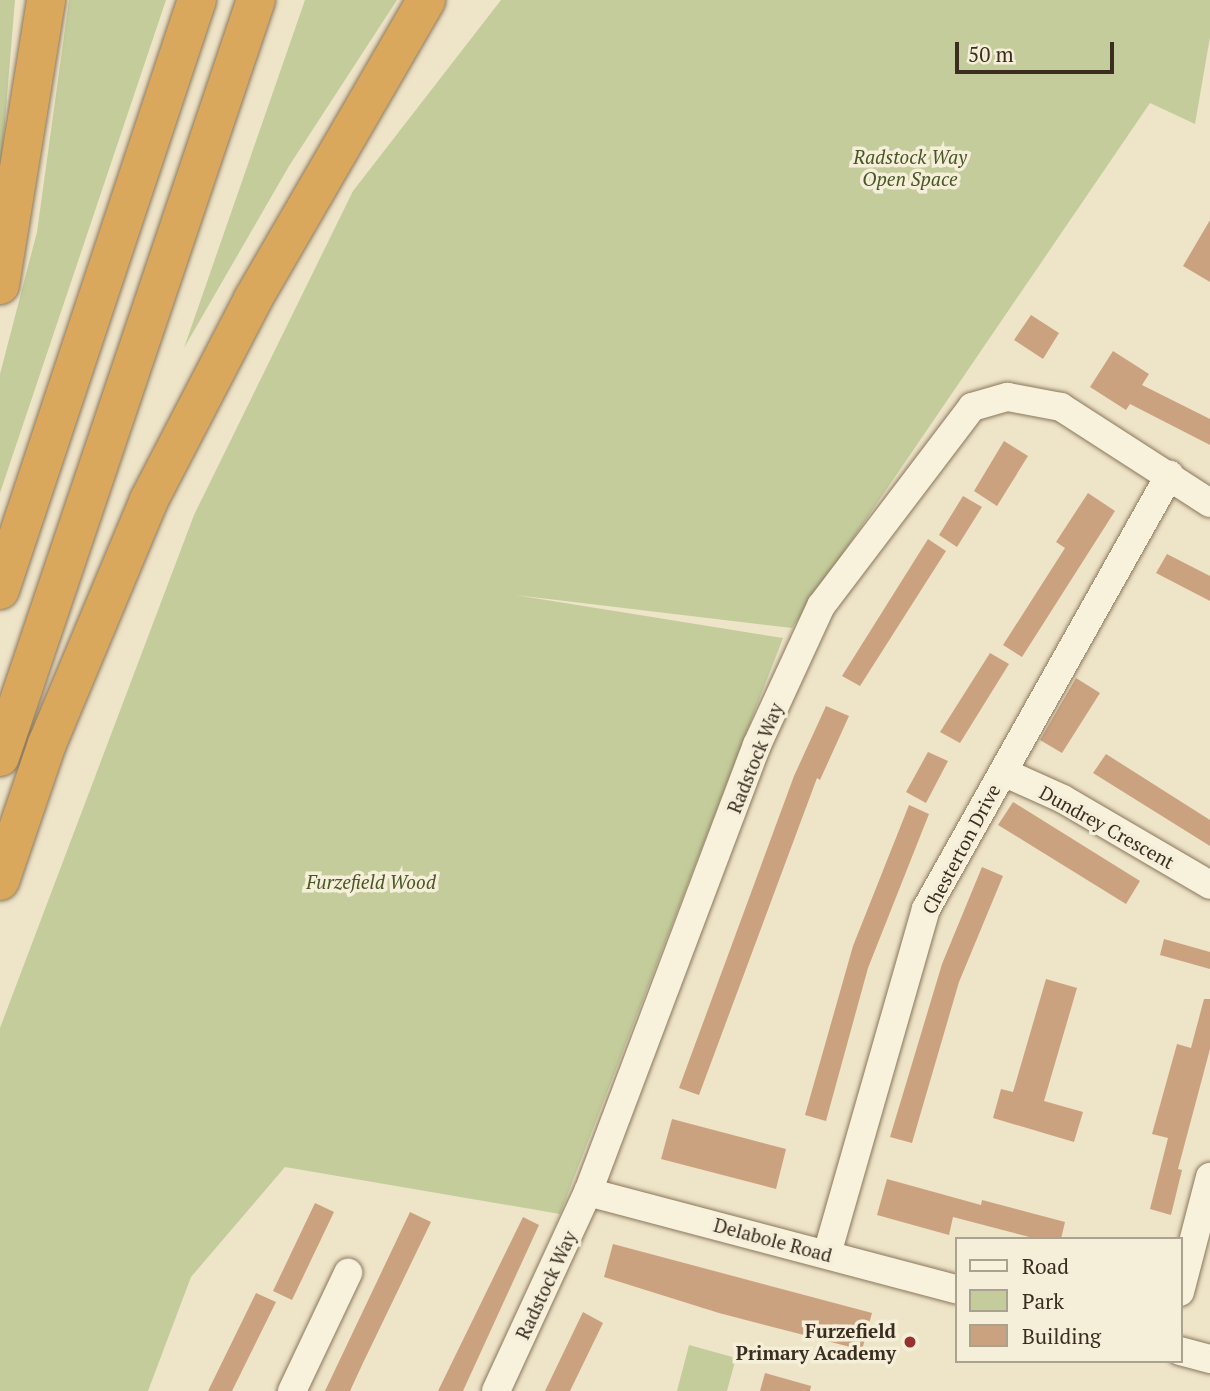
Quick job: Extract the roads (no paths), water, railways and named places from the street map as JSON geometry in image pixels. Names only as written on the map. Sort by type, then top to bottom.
[{"type":"highway","points":[[0,285],[46,0]]},
{"type":"highway","points":[[0,590],[197,0]]},
{"type":"highway","points":[[0,757],[256,0]]},
{"type":"highway","points":[[0,881],[47,744],[149,500],[253,299],[409,35],[426,0]]},
{"type":"highway","points":[[409,35],[444,0]]},
{"type":"street","name":"Radstock Way","points":[[496,1391],[589,1192],[757,744],[821,606],[972,407],[1008,397],[1061,407],[1210,503]]},
{"type":"street","name":"Chesterton Drive","points":[[827,1254],[926,909],[1170,475]]},
{"type":"street","name":"Dundrey Crescent","points":[[1003,772],[1063,799],[1210,885]]},
{"type":"street","points":[[1182,1284],[1210,1177]]},
{"type":"street","name":"Delabole Road","points":[[589,1192],[954,1288]]},
{"type":"street","points":[[292,1391],[348,1273]]},
{"type":"street","points":[[1182,1352],[1210,1359]]},
{"type":"place","name":"Furzefield Primary Academy","points":[[910,1342]]},
{"type":"park label","name":"Radstock Way Open Space","points":[[910,168]]},
{"type":"park label","name":"Furzefield Wood","points":[[371,882]]}]
